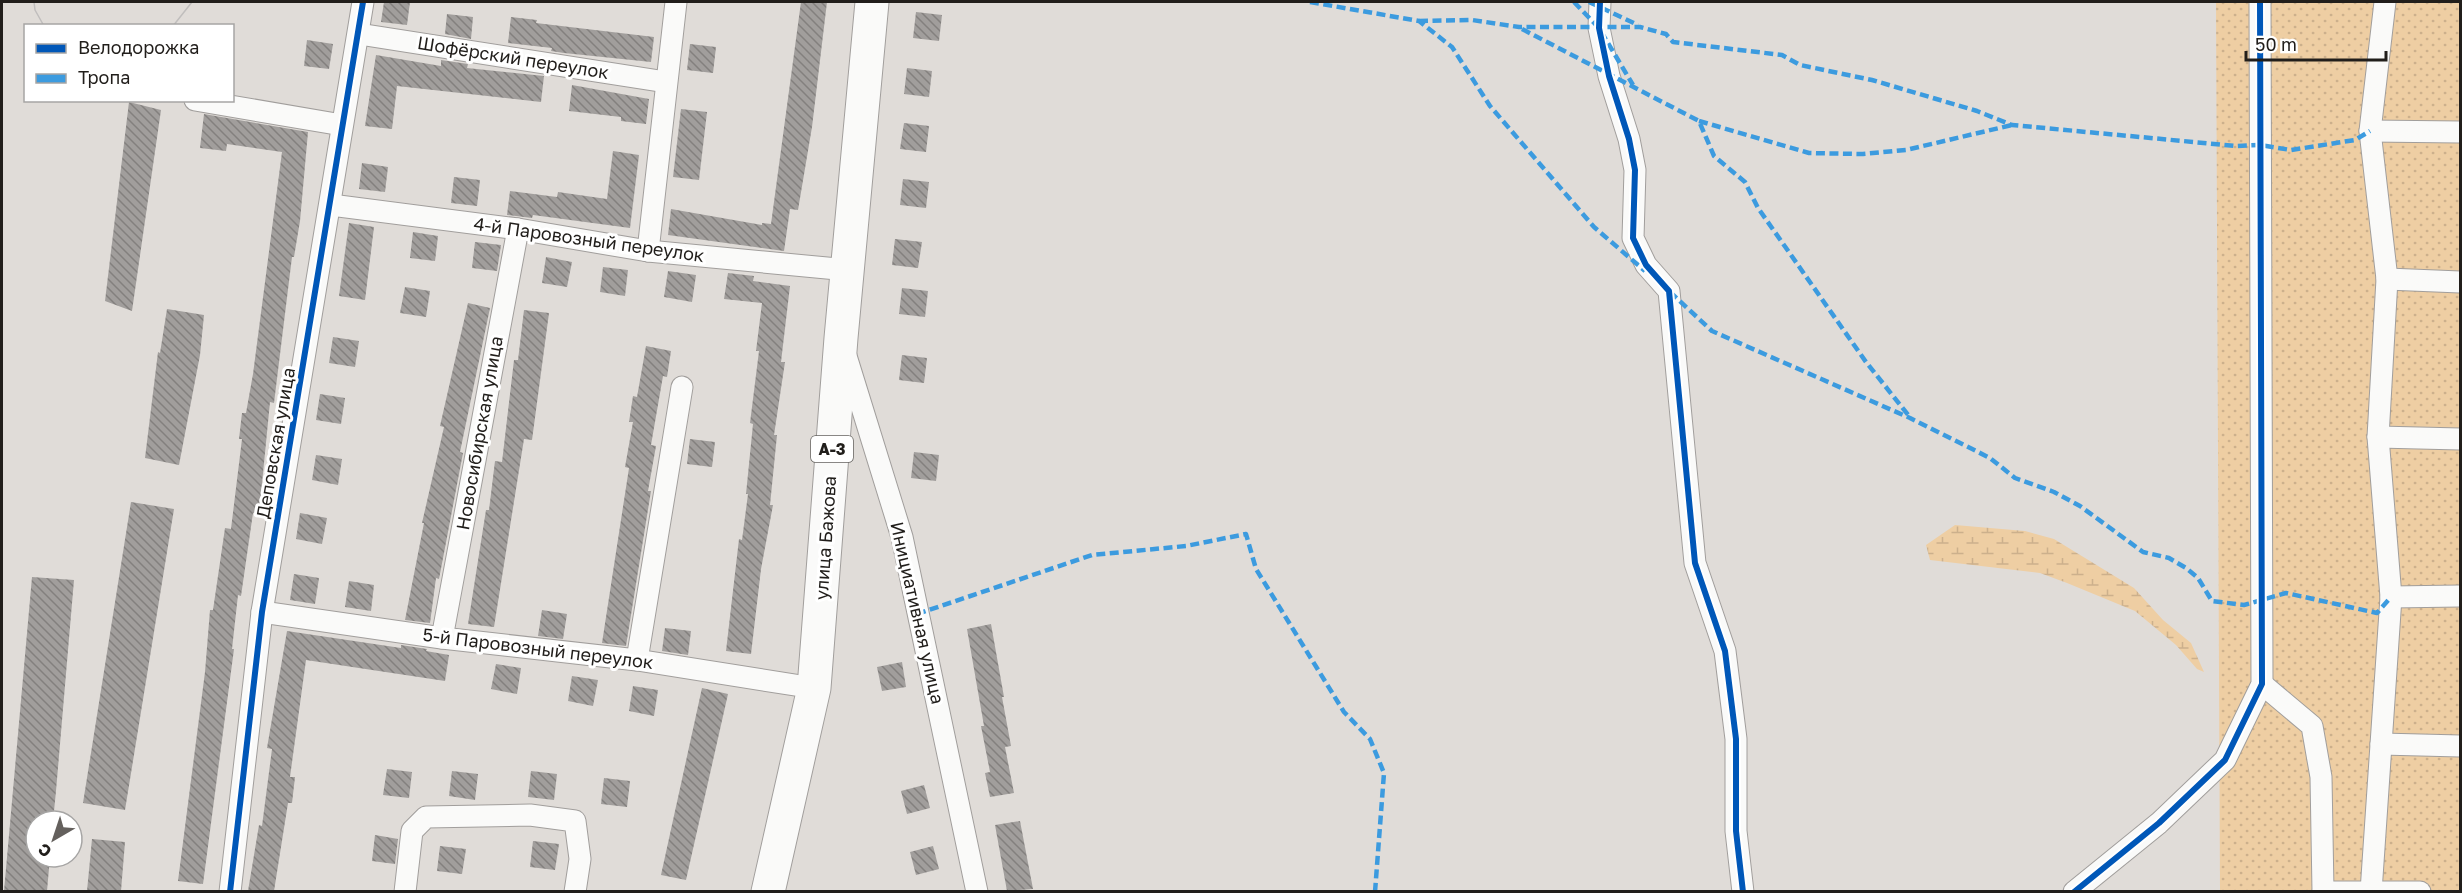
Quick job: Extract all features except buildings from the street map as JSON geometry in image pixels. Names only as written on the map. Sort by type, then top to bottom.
[{"type":"highway","name":"улица Бажова","points":[[768,891],[814,688],[840,338],[872,2]]},
{"type":"street","name":"Деповская улица","points":[[230,891],[262,612],[363,2]]},
{"type":"street","points":[[648,251],[676,2]]},
{"type":"street","points":[[1600,2],[1599,28],[1609,76],[1629,139],[1635,170],[1633,238],[1646,265],[1669,291],[1695,562],[1725,651],[1736,739],[1736,831],[1743,891]]},
{"type":"street","points":[[2074,891],[2159,823],[2225,760],[2262,684],[2260,2]]},
{"type":"street","points":[[2371,891],[2391,597],[2378,437],[2387,279],[2370,131],[2385,2]]},
{"type":"street","name":"Шофёрский переулок","points":[[359,34],[666,82]]},
{"type":"street","points":[[207,102],[342,125]]},
{"type":"street","points":[[2370,131],[2460,132]]},
{"type":"street","name":"4-й Паровозный переулок","points":[[331,205],[518,229],[648,251],[848,270]]},
{"type":"street","name":"Новосибирская улица","points":[[442,638],[518,229]]},
{"type":"street","points":[[2387,279],[2460,282]]},
{"type":"street","name":"Инициативная улица","points":[[840,338],[902,537],[976,891]]},
{"type":"street","points":[[637,660],[682,387]]},
{"type":"street","points":[[2378,437],[2460,439]]},
{"type":"street","points":[[2391,597],[2460,596]]},
{"type":"street","name":"5-й Паровозный переулок","points":[[262,612],[442,638],[637,660],[814,688]]},
{"type":"street","points":[[2262,684],[2312,726],[2321,777],[2323,891],[2420,891]]},
{"type":"street","points":[[2381,744],[2460,746]]},
{"type":"street","points":[[405,891],[412,831],[426,817],[530,815],[575,821],[580,859],[575,891]]},
{"type":"green space","points":[[2216,2],[2460,2],[2460,891],[2220,891]]},
{"type":"green space","points":[[1955,525],[2025,531],[2054,539],[2134,588],[2163,620],[2191,643],[2204,672],[2197,669],[2176,645],[2135,611],[2067,583],[2040,573],[1930,560],[1926,545]]},
{"type":"tram line","points":[[34,2],[35,10],[43,24]]},
{"type":"tram line","points":[[175,24],[192,2]]},
{"type":"marked path","points":[[1310,2],[1419,21],[1452,47],[1490,106],[1594,227],[1645,271]]},
{"type":"marked path","points":[[1574,2],[1599,28],[1633,85]]},
{"type":"marked path","points":[[1589,2],[1638,25]]},
{"type":"marked path","points":[[1419,21],[1472,20],[1519,27],[1640,27],[1666,34],[1673,42],[1782,55],[1800,65],[1872,80],[1977,111],[2012,125],[2236,146],[2260,145],[2291,150],[2355,140],[2370,131]]},
{"type":"marked path","points":[[1522,29],[1699,121],[1714,156],[1745,182],[1758,208],[1866,362],[1909,416]]},
{"type":"marked path","points":[[1699,121],[1809,153],[1863,154],[1906,150],[2012,125]]},
{"type":"marked path","points":[[1670,292],[1712,331],[1910,418],[1990,458],[2015,478],[2054,492],[2080,506],[2143,552],[2169,558],[2186,568],[2198,578],[2212,601],[2244,605],[2286,593],[2377,613],[2391,597]]},
{"type":"marked path","points":[[917,614],[1092,555],[1186,546],[1246,534],[1256,569],[1344,712],[1370,739],[1384,773],[1375,892]]},
{"type":"cycle path","points":[[230,892],[262,612],[363,2]]},
{"type":"cycle path","points":[[1600,2],[1599,28],[1609,76],[1629,139],[1635,170],[1633,238],[1646,265],[1669,291],[1695,563],[1725,651],[1736,739],[1736,831],[1743,892]]},
{"type":"cycle path","points":[[2074,892],[2159,823],[2225,760],[2262,684],[2260,2]]}]
